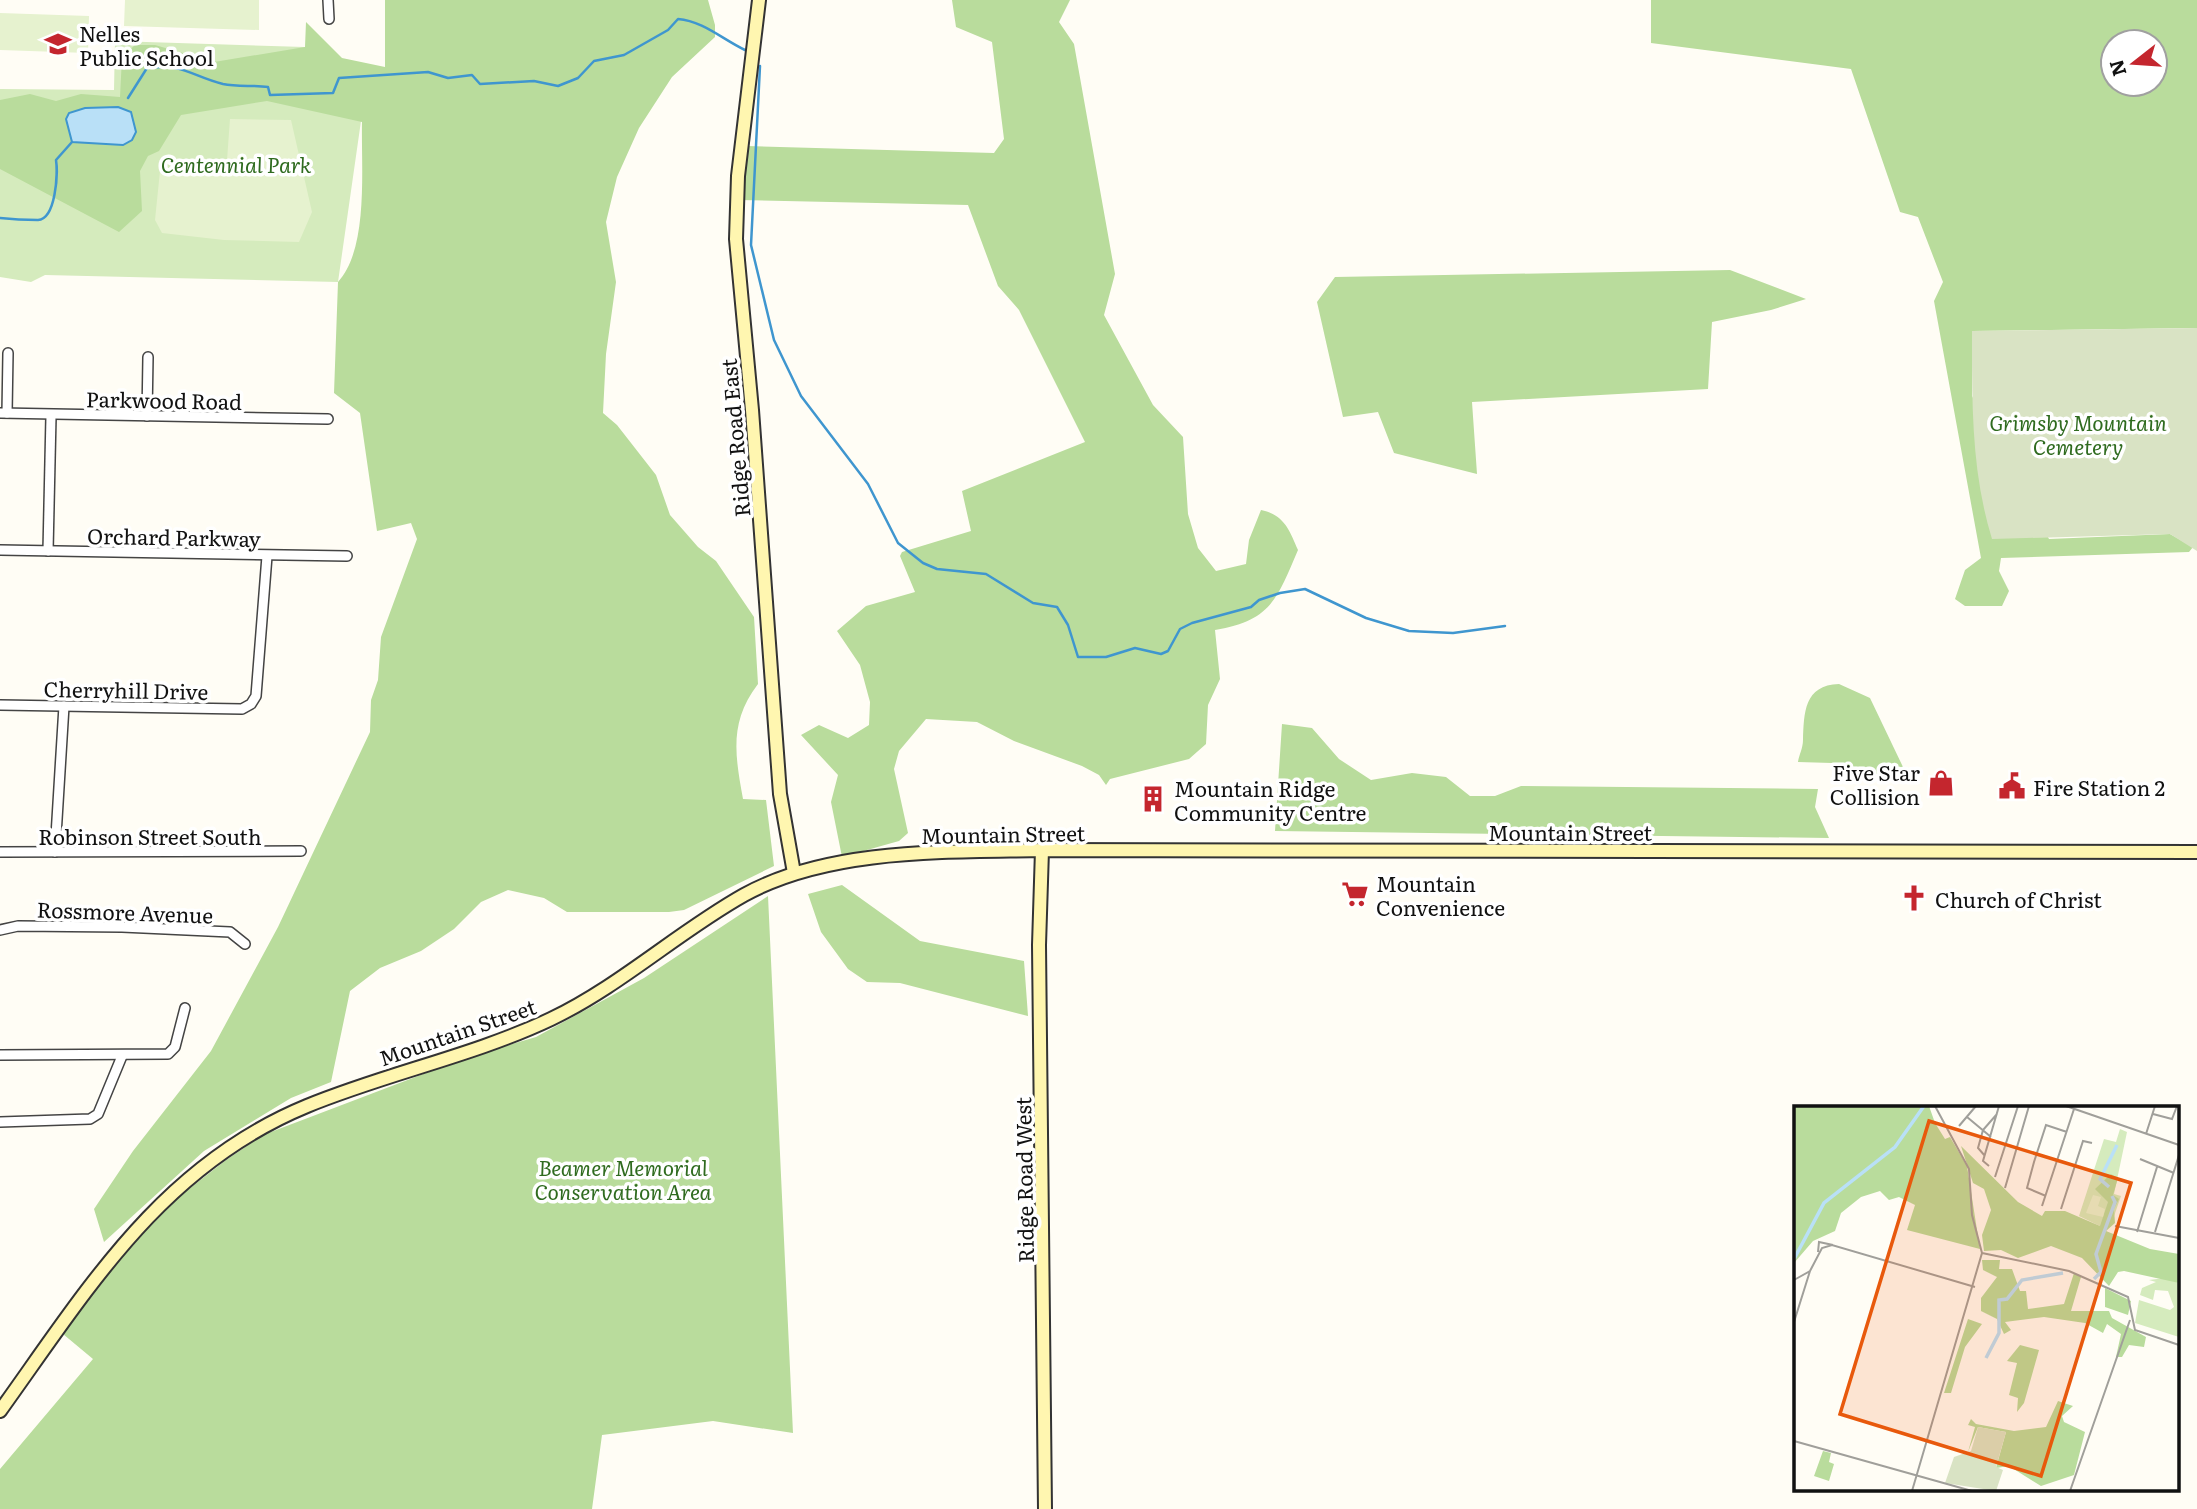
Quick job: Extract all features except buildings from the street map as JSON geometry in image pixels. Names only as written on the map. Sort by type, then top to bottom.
[{"type":"main road","name":"Ridge Road East","points":[[759,0],[738,176],[736,239],[752,410],[780,794],[794,873]]},
{"type":"main road","name":"Mountain Street","points":[[0,1411],[121,1243],[159,1204],[245,1138],[303,1107],[373,1080],[467,1052],[554,1017],[746,894],[794,873],[909,854],[1042,850],[2197,852]]},
{"type":"main road","name":"Ridge Road West","points":[[1042,850],[1039,945],[1045,1509]]},
{"type":"street","points":[[328,0],[329,19]]},
{"type":"street","points":[[3,413],[8,353]]},
{"type":"street","points":[[147,415],[148,356]]},
{"type":"street","name":"Parkwood Road","points":[[3,413],[51,416],[328,419]]},
{"type":"street","points":[[48,551],[51,416]]},
{"type":"street","name":"Orchard Parkway","points":[[0,550],[347,556]]},
{"type":"street","name":"Cherryhill Drive","points":[[0,705],[242,709],[251,704],[256,696],[268,556]]},
{"type":"street","points":[[55,852],[64,706]]},
{"type":"street","name":"Robinson Street South","points":[[0,852],[301,851]]},
{"type":"street","name":"Rossmore Avenue","points":[[0,930],[18,926],[122,926],[230,932],[245,944]]},
{"type":"street","points":[[0,1055],[168,1054],[175,1047],[185,1008]]},
{"type":"street","points":[[0,1122],[90,1119],[98,1114],[122,1056]]},
{"type":"green space","points":[[125,0],[259,0],[259,30],[124,26]]},
{"type":"green space","points":[[385,0],[708,0],[715,25],[715,37],[672,77],[639,128],[617,177],[606,222],[616,282],[606,354],[603,413],[617,425],[656,475],[670,515],[698,547],[716,561],[754,617],[758,684],[742,712],[738,725],[738,768],[743,799],[766,800],[774,866],[684,910],[669,912],[567,912],[544,898],[508,890],[481,902],[454,929],[421,951],[380,968],[350,991],[331,1082],[291,1098],[204,1151],[104,1242],[94,1209],[133,1151],[211,1051],[278,927],[370,732],[371,700],[378,680],[381,637],[417,539],[411,523],[377,531],[360,413],[334,393],[338,282],[348,267],[359,229],[362,122],[267,101],[181,115],[159,151],[148,156],[140,171],[142,211],[119,232],[0,169],[0,100],[30,94],[56,101],[81,94],[120,97],[122,57],[135,45],[155,45],[214,62],[305,47],[306,22],[342,58],[385,67]],"holes":[[[118,107],[130,112],[132,140],[123,145],[72,142]]]},
{"type":"green space","points":[[952,0],[1070,0],[1059,22],[1074,44],[1115,274],[1104,315],[1153,405],[1183,437],[1188,514],[1198,548],[1216,571],[1246,564],[1249,540],[1261,510],[1280,519],[1298,550],[1270,605],[1249,621],[1215,630],[1220,679],[1208,705],[1206,744],[1189,759],[1110,779],[1106,785],[1099,775],[1082,766],[1014,741],[977,722],[926,719],[899,751],[894,769],[908,833],[899,841],[842,857],[831,802],[838,775],[801,735],[819,725],[848,738],[869,725],[870,702],[860,665],[837,631],[866,606],[915,592],[900,556],[902,552],[971,531],[962,491],[1085,442],[1019,310],[998,286],[968,205],[739,200],[747,146],[994,153],[1004,139],[992,42],[956,27]]},
{"type":"green space","points":[[1651,0],[2197,0],[2197,328],[1972,331],[1972,396],[2049,539],[2170,534],[2193,547],[2189,552],[2001,558],[1999,571],[2009,591],[2002,606],[1965,606],[1955,599],[1965,570],[1981,558],[1934,301],[1943,282],[1918,217],[1900,212],[1851,69],[1651,43]]},
{"type":"green space","points":[[0,13],[89,16],[88,53],[0,50]]},
{"type":"green space","name":"Centennial Park","points":[[115,41],[305,47],[365,93],[338,282],[45,275],[31,282],[0,277],[0,89],[114,90]]},
{"type":"green space","points":[[230,119],[291,120],[312,212],[299,242],[224,240],[162,233],[155,220],[160,171],[226,174]]},
{"type":"green space","points":[[1730,270],[1806,299],[1771,310],[1712,322],[1708,389],[1472,402],[1477,474],[1394,453],[1378,412],[1343,417],[1317,302],[1335,277]]},
{"type":"green space","name":"Grimsby Mountain Cemetery","points":[[2197,328],[2197,551],[2170,534],[1992,539],[1976,462],[1972,331]]},
{"type":"green space","points":[[1839,684],[1870,698],[1903,767],[1899,775],[1891,778],[1877,774],[1850,775],[1832,763],[1798,762],[1808,702],[1819,689]]},
{"type":"green space","points":[[1282,724],[1312,728],[1339,759],[1371,780],[1412,773],[1446,777],[1470,796],[1495,796],[1521,786],[1818,789],[1815,807],[1829,838],[1275,831]]},
{"type":"green space","points":[[842,885],[920,941],[1024,961],[1028,1016],[900,983],[867,982],[848,969],[821,932],[808,894]]},
{"type":"green space","name":"Beamer Memorial Conservation Area","points":[[768,896],[793,1433],[713,1421],[602,1435],[592,1509],[0,1509],[0,1469],[93,1359],[63,1334],[111,1267],[162,1210],[263,1135],[468,1057],[536,1037],[644,978]]},
{"type":"water","points":[[118,107],[131,112],[136,132],[132,140],[123,145],[72,142],[66,119],[69,113],[85,108]]},
{"type":"waterway","points":[[128,98],[147,68],[159,67],[178,69],[223,84],[268,87],[270,95],[333,93],[339,78],[428,72],[448,78],[472,75],[480,84],[534,81],[558,86],[578,78],[594,61],[624,55],[668,30],[678,19],[704,27],[745,50]]},
{"type":"waterway","points":[[760,66],[751,245],[774,340],[801,396],[868,484],[898,543],[923,563],[937,569],[986,574],[1033,603],[1057,607],[1068,625],[1078,657],[1106,657],[1135,648],[1161,654],[1168,651],[1180,629],[1192,623],[1251,607],[1259,600],[1280,593],[1305,589],[1366,618],[1409,631],[1453,633],[1505,626]]},
{"type":"waterway","points":[[0,218],[44,218],[55,195],[56,160],[72,142]]},
{"type":"place","name":"Nelles Public School","points":[[58,44]]},
{"type":"place","name":"Five Star Collision","points":[[1941,783]]},
{"type":"place","name":"Fire Station 2","points":[[2012,786]]},
{"type":"place","name":"Mountain Ridge Community Centre","points":[[1153,799]]},
{"type":"place","name":"Mountain Convenience","points":[[1355,894]]},
{"type":"place","name":"Church of Christ","points":[[1914,898]]}]
